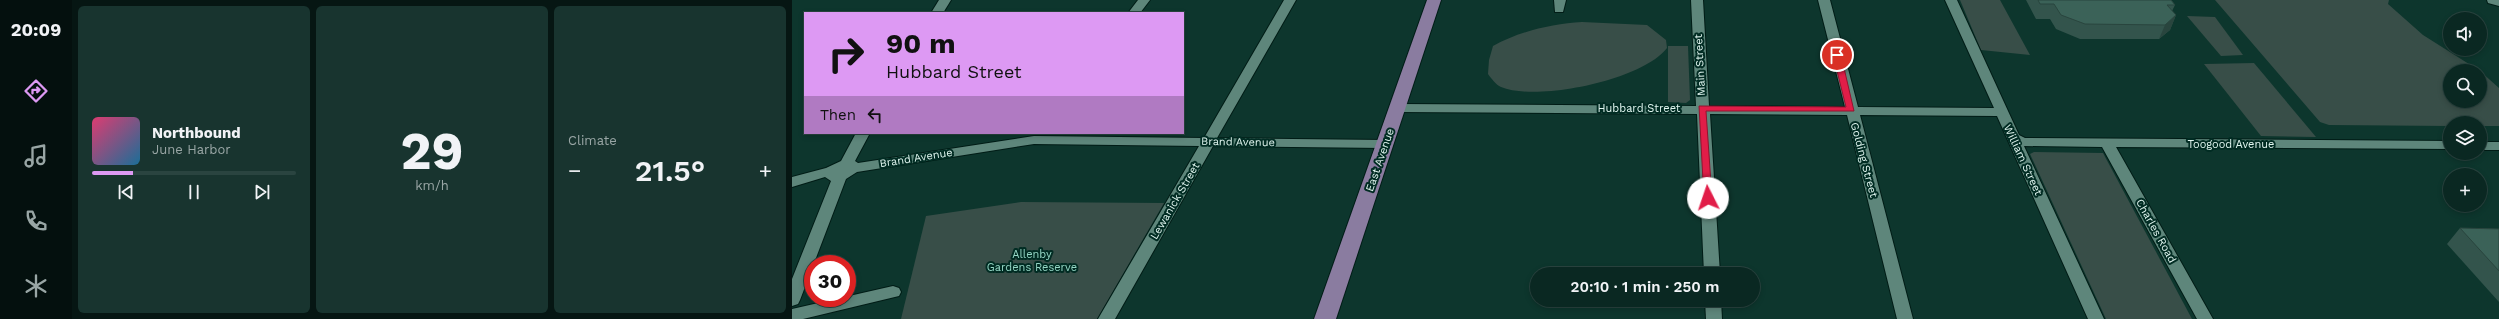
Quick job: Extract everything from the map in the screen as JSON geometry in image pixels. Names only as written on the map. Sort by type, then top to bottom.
[{"type":"main road","name":"East Avenue","points":[[1325,319],[1434,0]]},
{"type":"street","points":[[938,12],[945,0]]},
{"type":"street","points":[[1135,12],[1144,0]]},
{"type":"street","name":"Lewanick Street","points":[[1106,319],[1290,0]]},
{"type":"street","name":"Main Street","points":[[1697,0],[1712,267]]},
{"type":"street","name":"Golding Street","points":[[1824,0],[1905,319]]},
{"type":"street","name":"William Street","points":[[1951,0],[2096,319]]},
{"type":"street","name":"Hubbard Street","points":[[1398,108],[1702,108],[2001,112]]},
{"type":"street","points":[[792,300],[843,170],[862,134]]},
{"type":"street","name":"Brand Avenue","points":[[792,182],[843,170],[1037,136],[1385,144]]},
{"type":"street","name":"Toogood Avenue","points":[[2013,137],[2022,142],[2443,145]]},
{"type":"street","name":"Charles Road","points":[[2107,143],[2206,319]]},
{"type":"street","points":[[2487,146],[2499,146]]},
{"type":"street","points":[[792,315],[893,292]]},
{"type":"street","points":[[1713,307],[1714,319]]},
{"type":"green space","points":[[1960,0],[2000,0],[2030,55],[1981,50]]},
{"type":"green space","points":[[2215,0],[2389,0],[2388,4],[2423,35],[2443,48],[2443,56],[2456,56],[2469,64],[2443,64],[2443,108],[2487,108],[2487,77],[2499,88],[2499,126],[2487,126],[2487,116],[2443,116],[2443,126],[2329,125],[2320,122]]},
{"type":"green space","points":[[2187,16],[2215,17],[2243,55],[2221,56]]},
{"type":"green space","points":[[1582,22],[1647,25],[1666,40],[1667,48],[1654,59],[1636,70],[1588,85],[1563,90],[1539,92],[1517,91],[1499,86],[1488,74],[1489,60],[1493,46],[1514,36],[1536,29],[1559,24]]},
{"type":"green space","points":[[1668,46],[1688,46],[1690,100],[1686,103],[1668,102]]},
{"type":"green space","points":[[2254,63],[2316,137],[2261,136],[2204,64]]},
{"type":"green space","points":[[2034,152],[2103,153],[2192,319],[2106,319],[2030,154]]},
{"type":"green space","name":"Allenby Gardens Reserve","points":[[1021,202],[1164,203],[1097,319],[901,319],[926,216]]},
{"type":"building","points":[[2038,0],[2171,0],[2175,5],[2167,5],[2176,15],[2165,25],[2085,24],[2061,15],[2054,4],[2040,4]]},
{"type":"building","points":[[2460,228],[2499,229],[2499,271]]},
{"type":"route","points":[[1708,198],[1702,108],[1851,109],[1837,55]]}]
